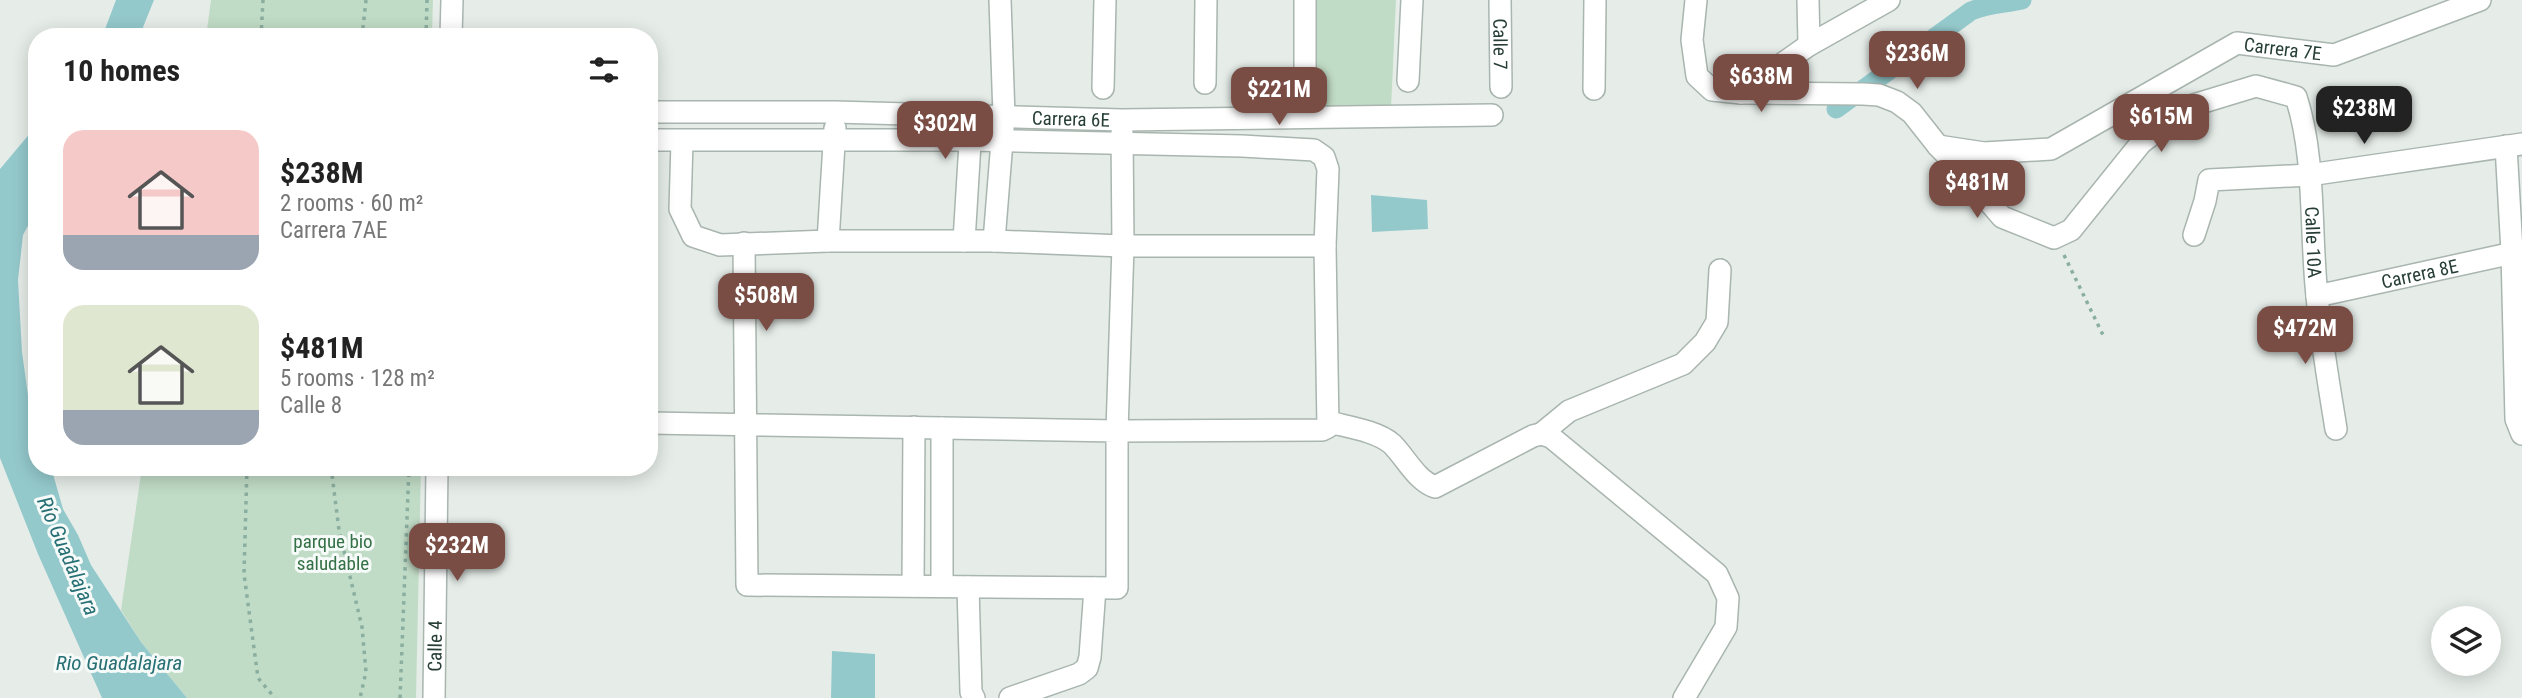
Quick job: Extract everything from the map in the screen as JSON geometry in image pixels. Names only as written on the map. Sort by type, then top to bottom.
[{"type":"street","points":[[452,0],[452,28]]},
{"type":"street","points":[[994,241],[1004,117],[1000,0]]},
{"type":"street","points":[[1103,88],[1105,0]]},
{"type":"street","points":[[1205,83],[1206,0]]},
{"type":"street","points":[[1305,0],[1305,85]]},
{"type":"street","points":[[1408,81],[1412,0]]},
{"type":"street","name":"Calle 7","points":[[1500,0],[1501,87]]},
{"type":"street","points":[[1594,89],[1595,0]]},
{"type":"street","points":[[1696,0],[1692,40],[1697,76],[1712,90],[1741,93],[1879,95],[1897,102],[1912,113],[2002,217],[2054,237]]},
{"type":"street","points":[[1808,0],[1809,45]]},
{"type":"street","name":"Carrera 7E","points":[[1938,146],[1983,153],[2051,149],[2236,43],[2334,55],[2480,0]]},
{"type":"street","points":[[1741,93],[1809,45],[1882,2]]},
{"type":"street","name":"Calle 10A","points":[[2054,237],[2071,230],[2141,143],[2187,107],[2256,86],[2296,97],[2301,113],[2309,175],[2316,296],[2336,429]]},
{"type":"street","name":"Carrera 6E","points":[[658,112],[835,112],[1122,120],[1492,115]]},
{"type":"street","points":[[705,140],[706,112]]},
{"type":"street","points":[[828,241],[835,112]]},
{"type":"street","points":[[964,241],[972,140],[971,115]]},
{"type":"street","points":[[744,243],[747,585],[1116,588],[1117,431],[1123,246],[1122,120]]},
{"type":"street","points":[[1181,145],[1182,120]]},
{"type":"street","points":[[1242,120],[1242,146]]},
{"type":"street","name":"Carrera 6E","points":[[658,140],[972,140],[1314,150],[1324,157],[1328,169],[1325,246]]},
{"type":"street","points":[[658,422],[1117,431],[1322,430],[1328,427],[1329,422],[1325,246],[1123,246],[994,241],[828,241],[720,245],[693,236],[680,209],[682,141]]},
{"type":"street","points":[[2193,235],[2209,180],[2309,175],[2514,145],[2517,251],[2516,419],[2522,434]]},
{"type":"street","name":"Carrera 8E","points":[[2316,296],[2517,251]]},
{"type":"street","points":[[1329,422],[1383,438],[1426,484],[1435,487],[1541,434],[1569,411],[1683,364],[1705,342],[1717,322],[1720,270]]},
{"type":"street","points":[[913,586],[914,427]]},
{"type":"street","points":[[942,428],[942,586]]},
{"type":"street","points":[[1541,434],[1551,437],[1717,574],[1728,598],[1726,627],[1684,698]]},
{"type":"street","name":"Calle 4","points":[[434,698],[437,476]]},
{"type":"street","points":[[968,587],[971,692],[974,698]]},
{"type":"street","points":[[1010,698],[1079,674],[1087,667],[1095,588]]},
{"type":"path","points":[[261,28],[263,0]]},
{"type":"path","points":[[363,28],[366,0]]},
{"type":"path","points":[[426,28],[427,0]]},
{"type":"path","points":[[2054,237],[2103,335]]},
{"type":"path","points":[[247,476],[244,574],[258,678],[275,698]]},
{"type":"path","points":[[332,476],[339,530],[362,627],[366,672],[360,698]]},
{"type":"path","points":[[400,698],[409,476]]},
{"type":"green space","points":[[211,0],[433,0],[432,28],[207,28]]},
{"type":"green space","points":[[1314,0],[1396,0],[1391,109],[1312,110]]},
{"type":"green space","name":"parque bio saludable","points":[[141,476],[421,476],[416,698],[187,698],[141,642],[121,610]]},
{"type":"water","points":[[116,0],[154,0],[143,28],[105,28]]},
{"type":"water","name":"Rio Guadalajara","points":[[28,136],[28,226],[23,235],[18,280],[22,352],[28,396],[28,476],[54,476],[63,509],[91,565],[141,642],[187,698],[102,698],[38,554],[0,458],[0,169]]},
{"type":"water","points":[[1371,195],[1427,200],[1428,229],[1372,232]]},
{"type":"water","points":[[832,651],[875,654],[875,698],[831,698]]},
{"type":"waterway","points":[[1836,109],[1971,11],[2022,0]]},
{"type":"water label","name":"Río Guadalajara","points":[[68,556]]}]
